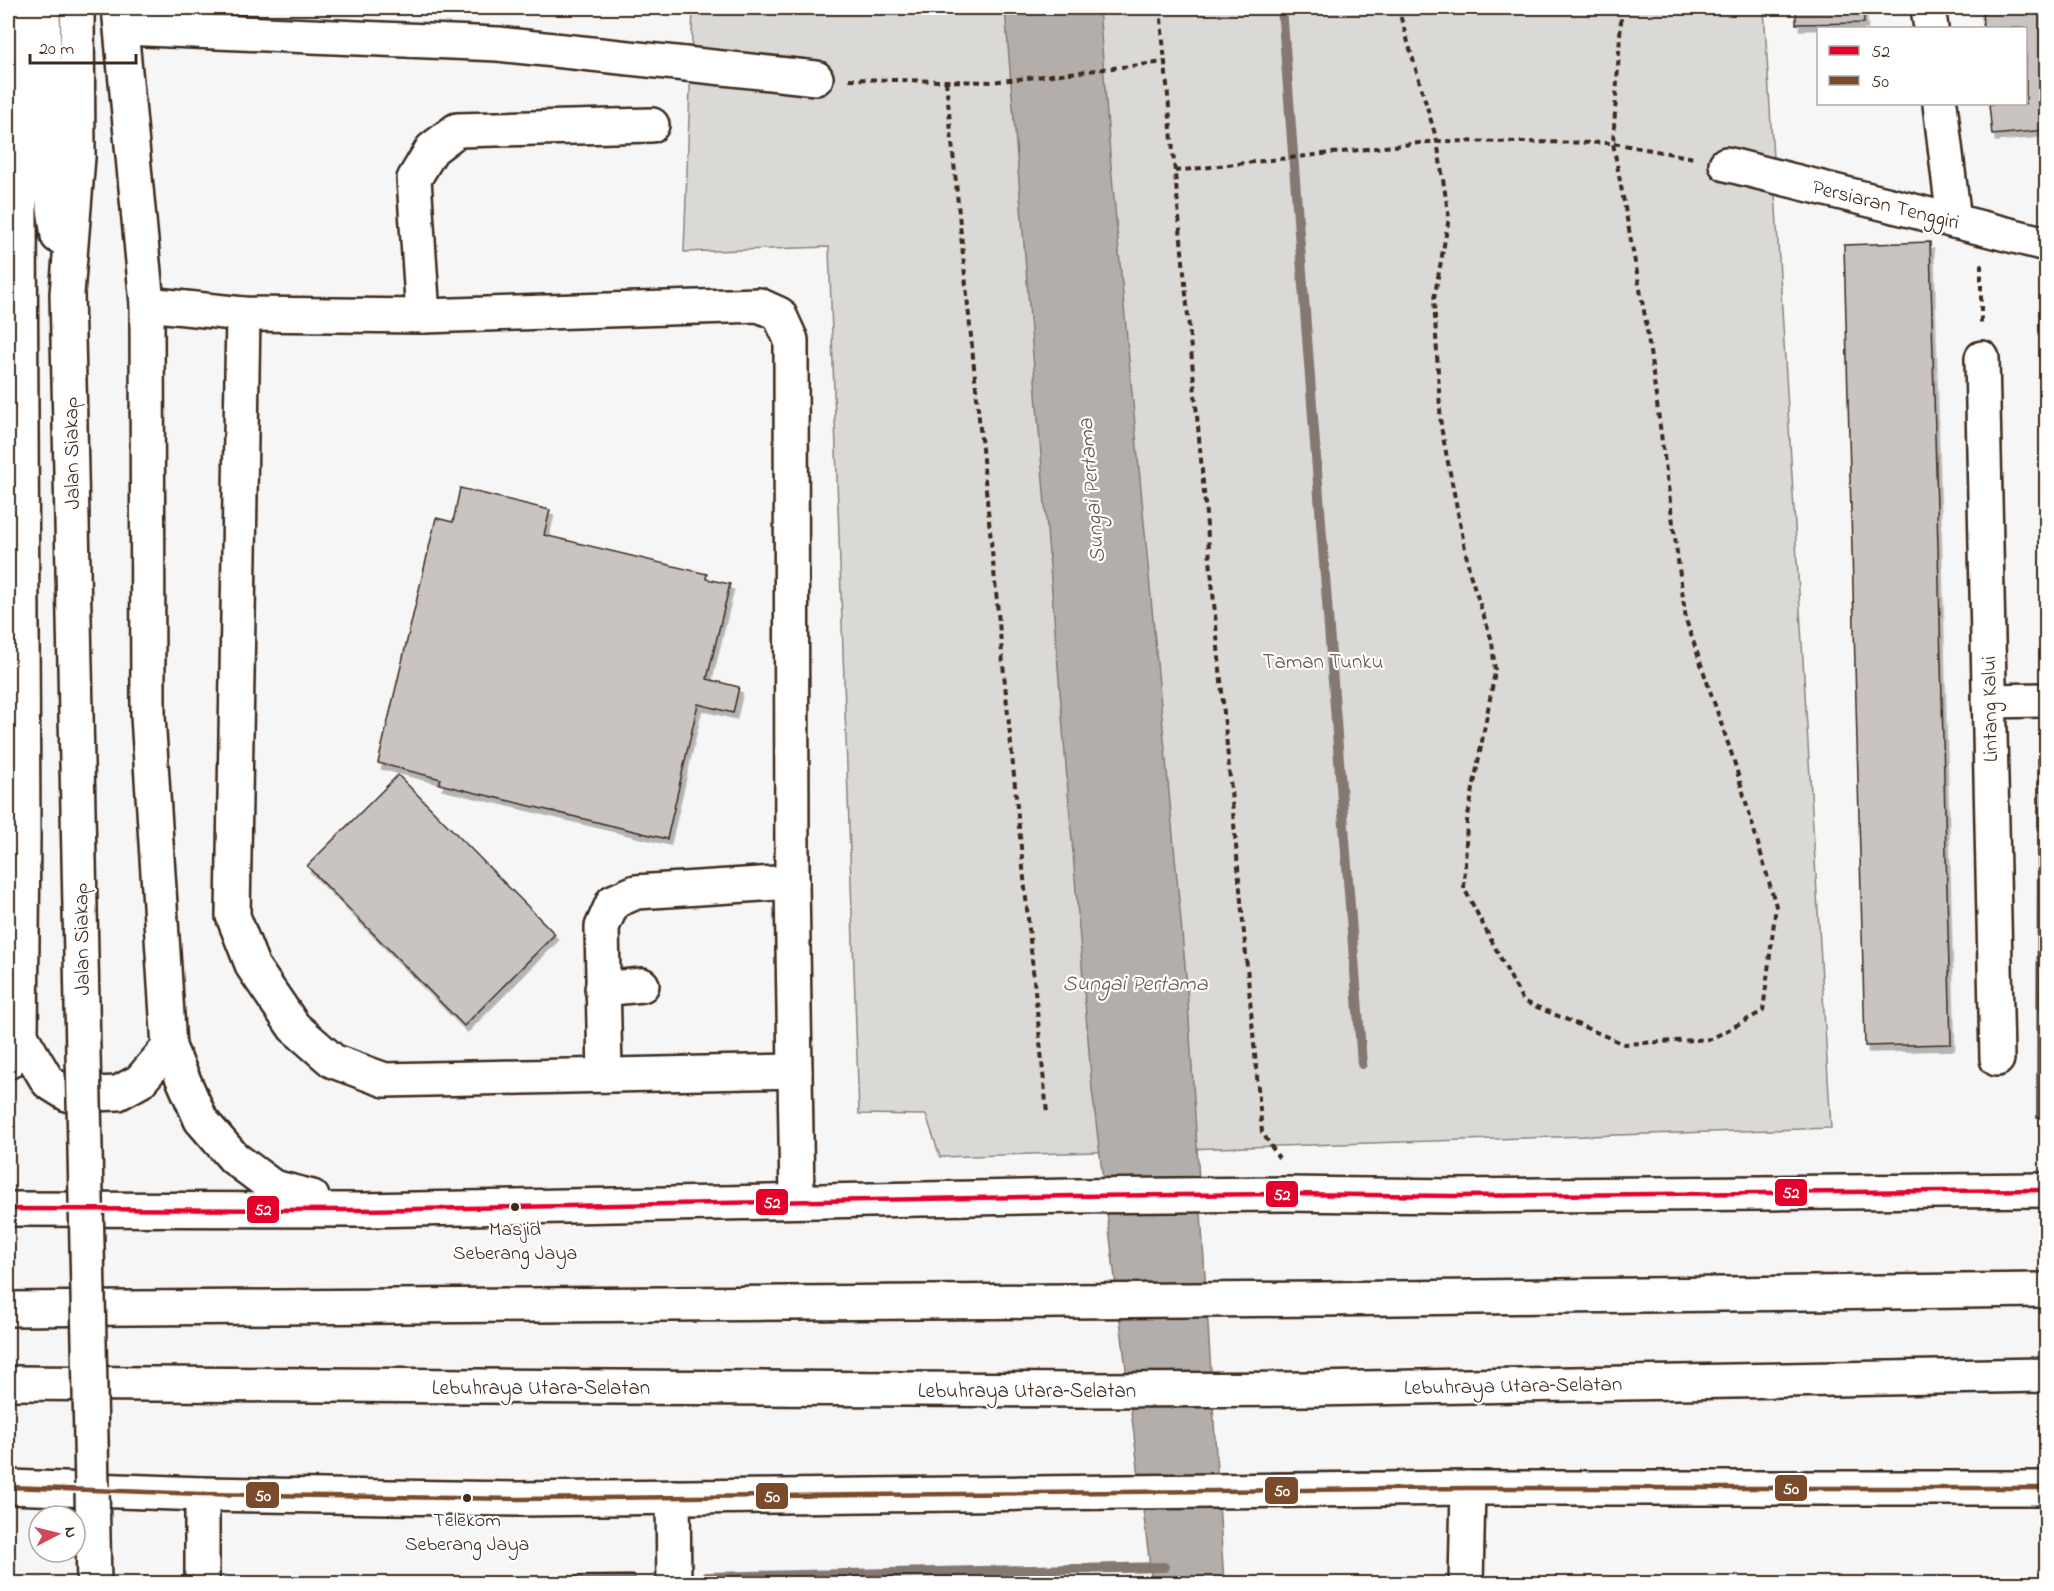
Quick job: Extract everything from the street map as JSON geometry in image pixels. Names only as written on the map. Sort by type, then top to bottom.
[{"type":"main road","points":[[19,8],[13,40],[23,834],[14,1049],[48,1082],[69,1095],[117,1093],[140,1082],[169,1047]]},
{"type":"main road","name":"Jalan Siakap","points":[[43,8],[47,160],[67,294]]},
{"type":"main road","name":"Jalan Siakap","points":[[77,8],[78,157],[67,294],[94,1584]]},
{"type":"main road","points":[[1928,8],[1931,27]]},
{"type":"main road","points":[[363,1210],[273,1187],[234,1158],[201,1120],[169,1047],[148,716],[147,304],[121,18],[498,44],[816,78]]},
{"type":"main road","points":[[1940,105],[1967,224]]},
{"type":"main road","points":[[423,316],[414,179],[432,149],[457,130],[652,125]]},
{"type":"main road","name":"Persiaran Tenggiri","points":[[1726,164],[2046,244]]},
{"type":"main road","points":[[147,304],[243,314],[423,316],[759,305],[779,314],[791,340],[792,882],[796,1200]]},
{"type":"main road","points":[[243,314],[233,916],[253,967],[294,1027],[333,1061],[385,1080],[795,1071]]},
{"type":"main road","name":"Lintang Kalui","points":[[1982,358],[1997,1059]]},
{"type":"main road","points":[[1989,701],[2046,700]]},
{"type":"main road","points":[[604,1075],[602,927],[613,902],[636,892],[792,882]]},
{"type":"main road","points":[[602,989],[642,985]]},
{"type":"main road","points":[[8,1209],[363,1210],[1072,1196],[1284,1194],[1455,1196],[2046,1190]]},
{"type":"main road","points":[[8,1309],[1322,1299],[2046,1290]]},
{"type":"main road","name":"Lebuhraya Utara–Selatan","points":[[8,1383],[1078,1390],[1312,1389],[2046,1375]]},
{"type":"main road","points":[[8,1487],[202,1494],[519,1498],[1109,1494],[1308,1489],[2046,1488]]},
{"type":"main road","points":[[1466,1584],[1468,1488]]},
{"type":"main road","points":[[202,1494],[202,1584]]},
{"type":"main road","points":[[673,1497],[674,1584]]},
{"type":"path","points":[[1160,8],[1262,1132],[1281,1162]]},
{"type":"path","points":[[1398,8],[1437,141],[1449,218],[1434,298],[1441,427],[1470,574],[1492,641],[1495,672],[1467,821],[1464,888],[1523,1001],[1624,1044],[1711,1039],[1763,1011],[1776,906],[1734,761],[1686,621],[1646,322],[1613,143],[1621,21],[1619,8]]},
{"type":"path","points":[[816,78],[992,82],[1165,62]]},
{"type":"path","points":[[946,81],[1047,1113]]},
{"type":"path","points":[[1175,171],[1437,141],[1613,143],[1726,164]]},
{"type":"path","points":[[1967,224],[1982,358]]},
{"type":"green space","name":"Taman Tunku","points":[[693,8],[1764,8],[1831,1128],[940,1157],[926,1115],[859,1114],[829,247],[684,252]]},
{"type":"water","name":"Sungai Pertama","points":[[1005,8],[1099,8],[1110,155],[1187,987],[1224,1583],[1152,1583],[1092,1089]]},
{"type":"building","points":[[1796,8],[1863,8],[1864,23],[1796,24]]},
{"type":"building","points":[[1982,8],[2046,8],[2046,130],[1992,135],[1989,105],[2027,105],[2027,27],[1983,27]]},
{"type":"building","points":[[1930,242],[1951,1044],[1865,1046],[1844,245]]},
{"type":"building","points":[[460,488],[550,510],[544,535],[707,574],[706,579],[730,584],[707,679],[739,687],[733,713],[698,704],[667,839],[439,784],[441,779],[378,763],[436,518],[453,522]]},
{"type":"building","points":[[2038,758],[2046,758],[2046,1117],[2037,1117]]},
{"type":"building","points":[[398,775],[555,934],[464,1026],[307,866]]},
{"type":"waterway","points":[[1282,8],[1362,1064]]},
{"type":"waterway","points":[[706,1577],[1164,1567]]},
{"type":"waterway","points":[[416,1584],[631,1579]]},
{"type":"waterway","points":[[1858,1584],[2046,1581]]},
{"type":"transit line","name":"52","points":[[8,1209],[363,1210],[1072,1196],[1284,1194],[1455,1196],[2046,1190]]},
{"type":"transit line","name":"50","points":[[8,1487],[202,1494],[519,1499],[1468,1488],[2046,1488]]},
{"type":"place","name":"Masjid Seberang Jaya","points":[[515,1207]]},
{"type":"place","name":"Telekom Seberang Jaya","points":[[467,1498]]}]
